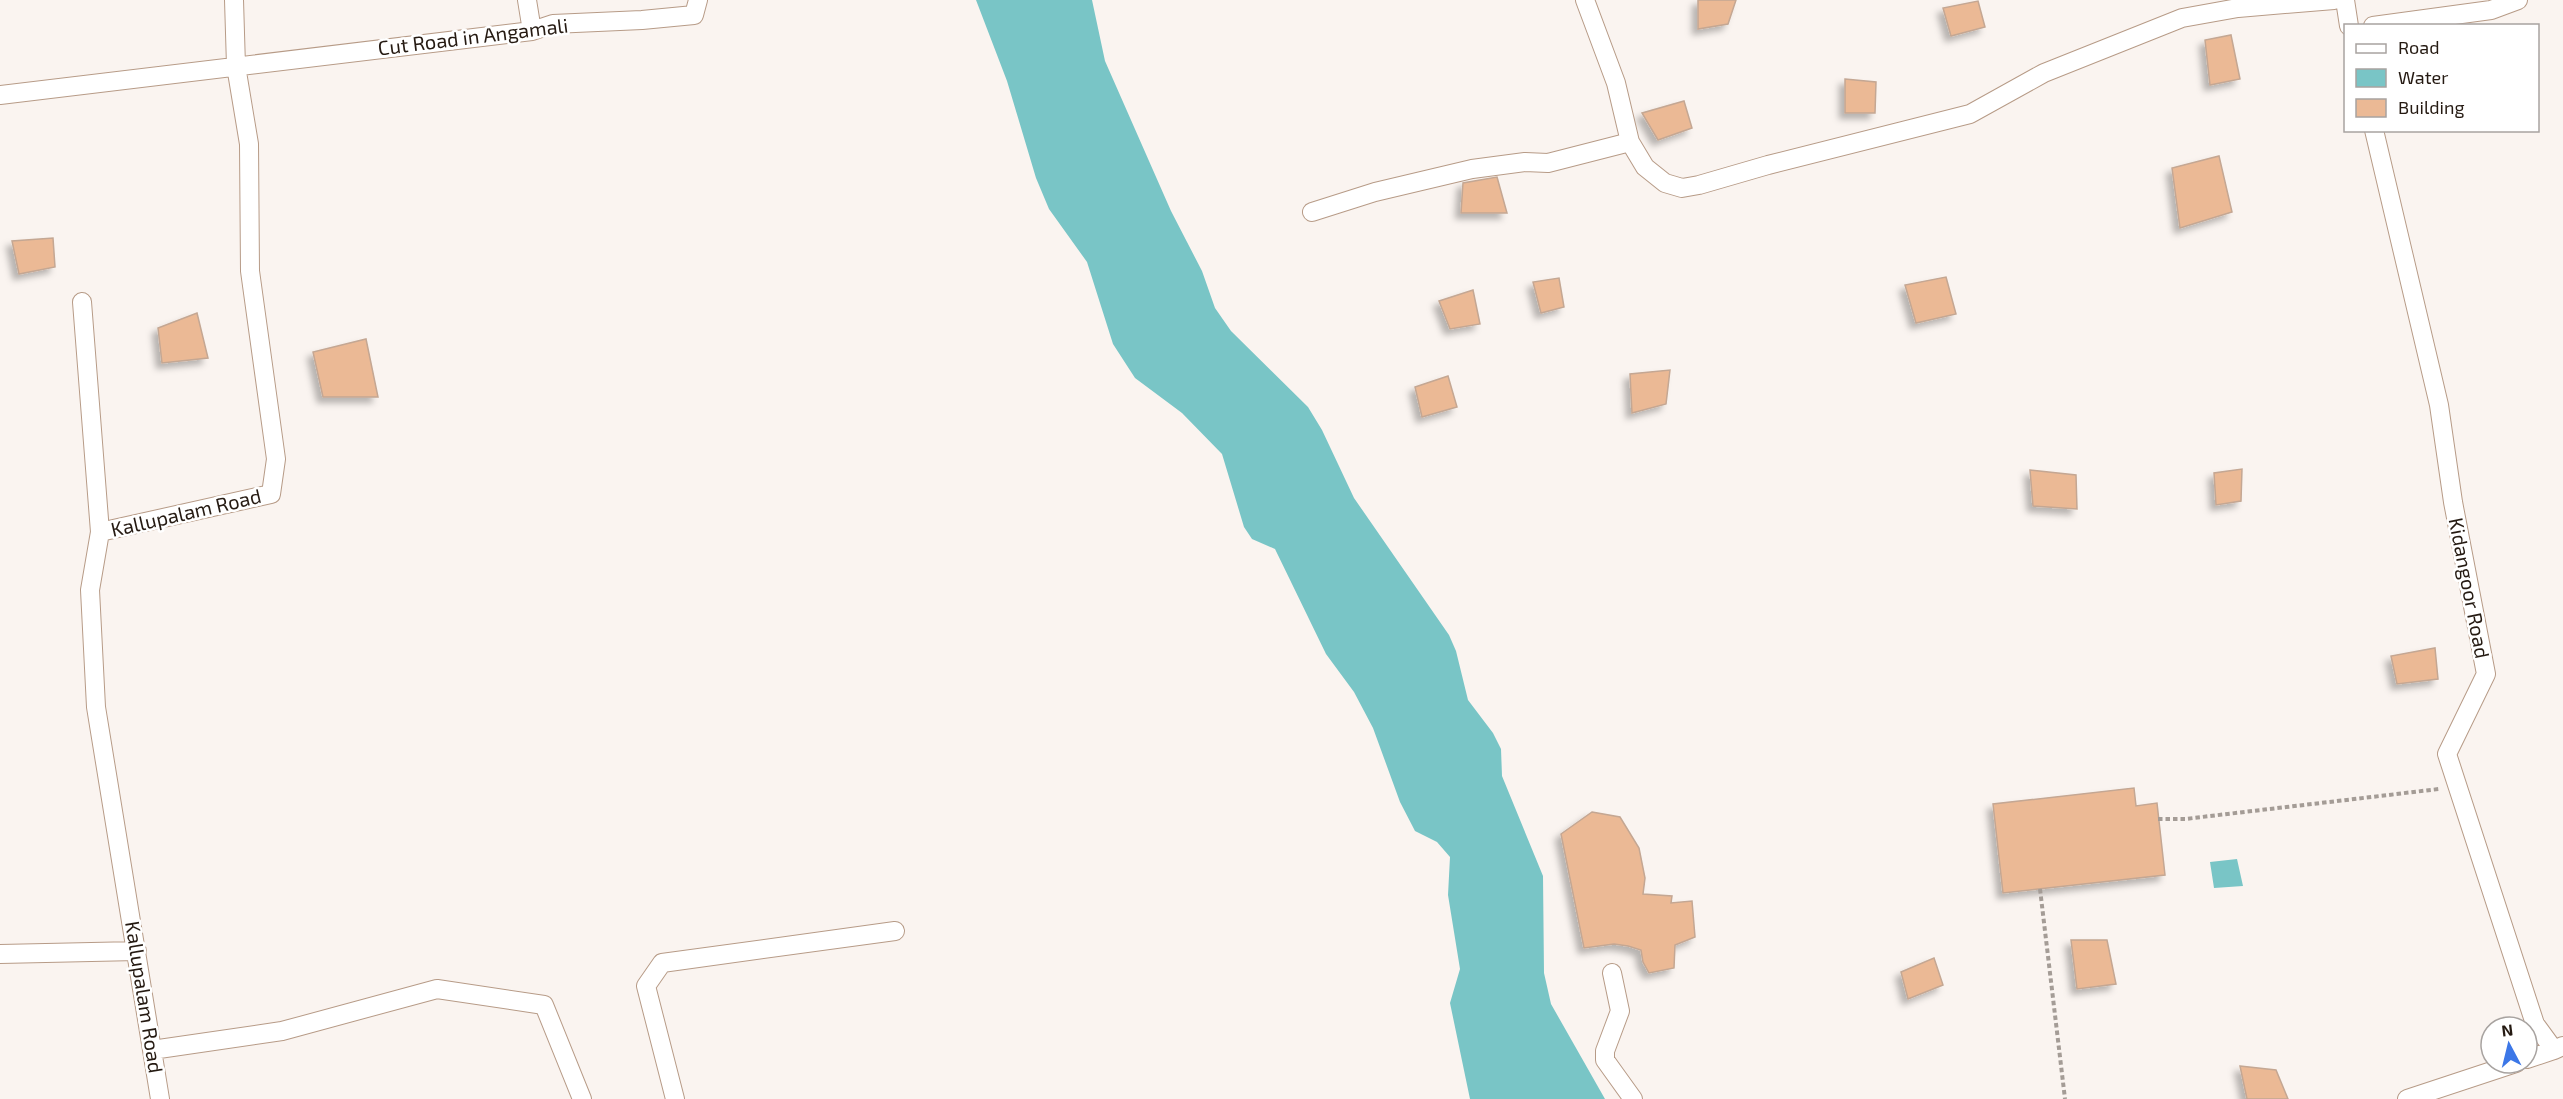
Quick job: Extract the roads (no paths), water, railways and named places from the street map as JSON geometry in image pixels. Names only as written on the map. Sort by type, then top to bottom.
[{"type":"street","points":[[234,0],[236,66]]},
{"type":"street","points":[[527,0],[532,31]]},
{"type":"street","name":"Cut Road in Angamali","points":[[0,95],[532,31],[553,24],[694,15],[698,0]]},
{"type":"street","points":[[1585,0],[1616,83],[1630,142],[1645,167],[1665,183],[1683,188],[1699,186],[1768,165],[1970,114],[2044,73],[2182,18],[2238,8],[2334,0]]},
{"type":"street","points":[[2345,0],[2349,24]]},
{"type":"street","points":[[2387,24],[2491,9],[2518,0]]},
{"type":"street","name":"Kallupalam Road","points":[[160,1099],[96,707],[90,590],[100,532],[270,494],[274,482],[276,459],[250,271],[249,144],[236,66]]},
{"type":"street","name":"Kidangoor Road","points":[[2374,132],[2439,405],[2453,502],[2486,674],[2446,754],[2535,1024],[2558,1048]]},
{"type":"street","points":[[1312,212],[1375,192],[1472,169],[1515,163],[1548,163],[1630,142]]},
{"type":"street","points":[[82,302],[100,532]]},
{"type":"street","points":[[675,1099],[646,986],[662,963],[895,931]]},
{"type":"street","points":[[0,954],[137,951]]},
{"type":"street","points":[[1612,974],[1620,1011],[1605,1051],[1605,1060],[1633,1099]]},
{"type":"street","points":[[152,1050],[282,1031],[437,989],[544,1005],[582,1099]]},
{"type":"street","points":[[2539,1055],[2558,1048]]},
{"type":"street","points":[[2407,1099],[2480,1075]]},
{"type":"water","points":[[976,0],[1092,0],[1105,61],[1171,211],[1202,271],[1215,308],[1231,331],[1308,407],[1322,430],[1354,498],[1449,635],[1456,651],[1468,700],[1493,733],[1501,749],[1502,776],[1543,876],[1544,973],[1551,1004],[1605,1099],[1470,1099],[1450,1003],[1460,969],[1448,895],[1450,857],[1437,842],[1415,831],[1400,802],[1373,728],[1354,692],[1326,654],[1275,549],[1252,539],[1244,527],[1222,454],[1182,413],[1135,378],[1113,344],[1087,262],[1049,209],[1036,178],[1007,81]]},
{"type":"water","points":[[2237,859],[2243,886],[2214,888],[2210,862]]}]
